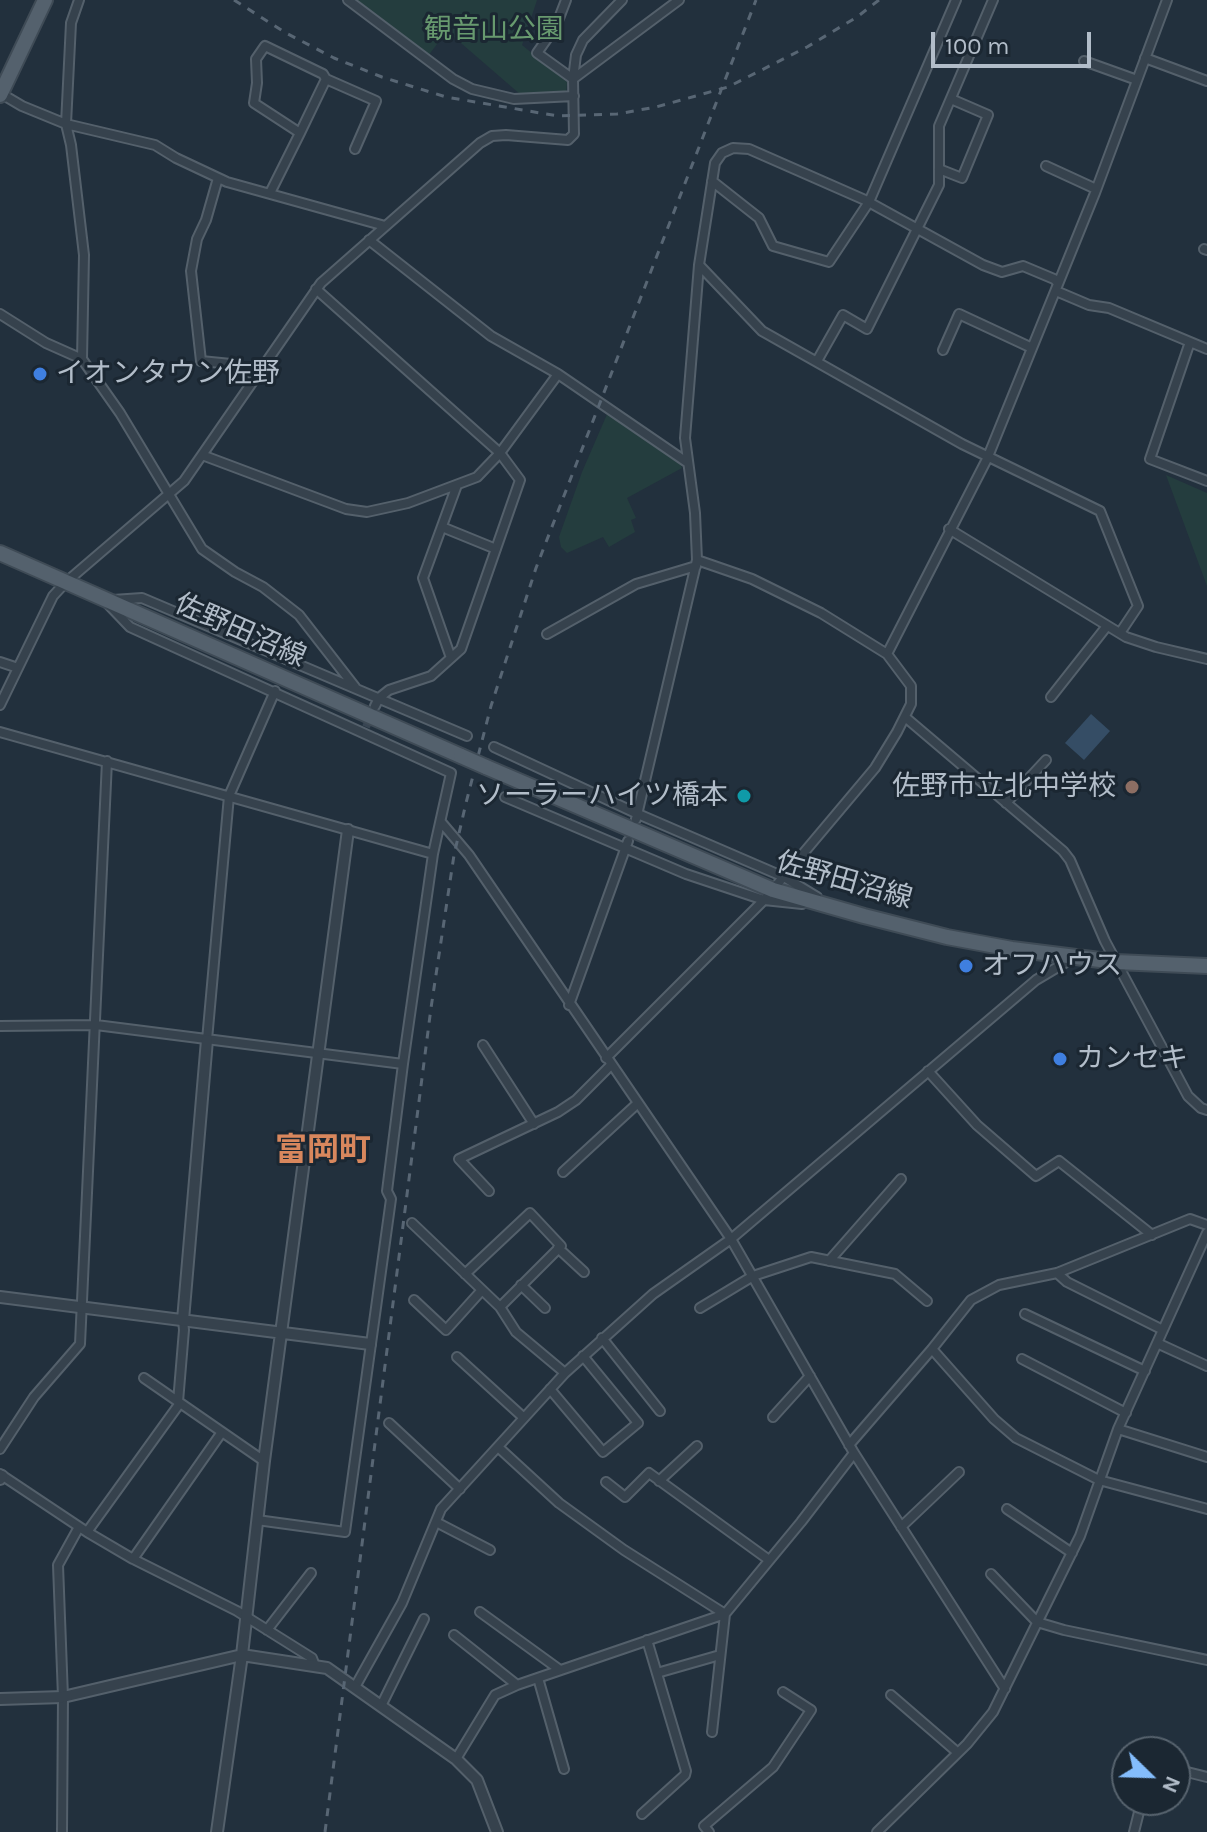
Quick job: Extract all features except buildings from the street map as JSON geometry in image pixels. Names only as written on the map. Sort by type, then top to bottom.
[{"type":"main road","points":[[0,94],[45,0]]},
{"type":"main road","name":"佐野田沼線","points":[[0,553],[768,895],[831,907],[947,937],[1116,962],[1207,966]]},
{"type":"street","points":[[79,0],[71,23],[66,124],[84,255],[82,359]]},
{"type":"street","points":[[348,0],[453,79],[472,89],[514,99],[574,96]]},
{"type":"street","points":[[566,0],[556,26],[537,53],[573,79]]},
{"type":"street","points":[[0,705],[53,596],[184,481],[316,289],[480,143],[492,136],[568,140],[574,134],[576,55],[583,40],[622,0]]},
{"type":"street","points":[[573,79],[679,0]]},
{"type":"street","points":[[712,181],[759,218],[773,246],[829,262],[869,202],[956,0]]},
{"type":"street","points":[[817,361],[843,315],[867,329],[939,185],[939,126],[993,0]]},
{"type":"street","points":[[887,654],[988,456],[1096,189],[1167,0]]},
{"type":"street","points":[[300,133],[254,103],[256,59],[265,46],[323,74],[326,79],[376,101],[355,149]]},
{"type":"street","points":[[1145,58],[1207,81]]},
{"type":"street","points":[[1084,61],[1137,80]]},
{"type":"street","points":[[270,193],[326,79]]},
{"type":"street","points":[[0,94],[66,124],[155,145],[218,178],[385,226]]},
{"type":"street","points":[[939,169],[962,178],[988,115],[951,99]]},
{"type":"street","points":[[637,816],[697,563],[695,513],[685,438],[699,265],[715,163],[722,153],[733,148],[749,149],[869,202],[983,265],[1002,272],[1023,266],[1054,279],[1057,287],[1089,305],[1109,308],[1207,349]]},
{"type":"street","points":[[1046,166],[1096,189]]},
{"type":"street","points":[[218,178],[197,239],[191,271],[201,361],[231,364],[256,375]]},
{"type":"street","points":[[369,240],[491,336],[558,374],[688,463]]},
{"type":"street","points":[[699,265],[762,331],[962,444],[1100,511],[1138,606],[1120,633]]},
{"type":"street","points":[[316,289],[500,453],[520,480],[461,649],[431,676],[389,690],[377,702]]},
{"type":"street","points":[[0,314],[46,343],[82,359],[120,413],[202,549],[263,587],[299,615],[355,687]]},
{"type":"street","points":[[943,350],[959,314],[1032,348]]},
{"type":"street","points":[[1190,342],[1150,459],[1207,481]]},
{"type":"street","points":[[202,455],[346,509],[367,512],[408,503],[477,477],[500,453],[558,374]]},
{"type":"street","points":[[451,658],[423,578],[457,485]]},
{"type":"street","points":[[442,527],[496,549]]},
{"type":"street","points":[[949,529],[1120,633],[1156,647],[1207,659]]},
{"type":"street","points":[[489,1191],[459,1159],[534,1124],[576,1100],[609,1061],[784,877],[875,768],[911,704],[911,686],[887,654],[821,613],[752,579],[697,563],[636,584],[547,634]]},
{"type":"street","points":[[105,601],[142,598],[355,687],[377,702],[467,736]]},
{"type":"street","points":[[105,601],[130,627],[364,730],[451,773],[433,854],[403,1064],[387,1191],[391,1199],[345,1532],[257,1520]]},
{"type":"street","points":[[1051,697],[1107,626]]},
{"type":"street","points":[[0,662],[18,668]]},
{"type":"street","points":[[62,1832],[63,1697],[58,1565],[179,1402],[183,1320],[229,796],[275,691]]},
{"type":"street","points":[[905,717],[1070,860],[1116,962],[1188,1096],[1207,1110]]},
{"type":"street","points":[[0,732],[433,854]]},
{"type":"street","points":[[494,747],[637,816],[784,877],[831,907]]},
{"type":"street","points":[[1006,803],[1046,760]]},
{"type":"street","points":[[0,1449],[34,1397],[80,1344],[107,761]]},
{"type":"street","points":[[505,797],[627,845],[686,874],[768,895]]},
{"type":"street","points":[[441,822],[469,855],[731,1239],[852,1449],[1005,1689]]},
{"type":"street","points":[[217,1832],[348,830]]},
{"type":"street","points":[[569,1005],[627,845]]},
{"type":"street","points":[[355,1687],[402,1603],[441,1509],[565,1373],[653,1294],[731,1239],[1036,980],[1074,957]]},
{"type":"street","points":[[0,1026],[96,1025],[403,1064]]},
{"type":"street","points":[[483,1045],[534,1124]]},
{"type":"street","points":[[928,1071],[977,1125],[1036,1176],[1059,1161],[1152,1235]]},
{"type":"street","points":[[563,1172],[638,1103]]},
{"type":"street","points":[[829,1261],[901,1179]]},
{"type":"street","points":[[465,1274],[530,1213],[561,1246],[500,1307]]},
{"type":"street","points":[[712,1732],[725,1614],[971,1300],[999,1285],[1057,1273],[1190,1219],[1207,1225]]},
{"type":"street","points":[[412,1223],[500,1307],[516,1332],[565,1373]]},
{"type":"street","points":[[881,1831],[993,1712],[1080,1536],[1118,1429],[1207,1233]]},
{"type":"street","points":[[558,1248],[584,1272]]},
{"type":"street","points":[[700,1308],[753,1276],[811,1257],[895,1274],[927,1301]]},
{"type":"street","points":[[1057,1273],[1067,1282],[1163,1330]]},
{"type":"street","points":[[521,1285],[545,1308]]},
{"type":"street","points":[[414,1300],[446,1330],[482,1290]]},
{"type":"street","points":[[0,1297],[370,1344]]},
{"type":"street","points":[[1025,1314],[1145,1371]]},
{"type":"street","points":[[602,1338],[660,1411]]},
{"type":"street","points":[[1157,1343],[1207,1366]]},
{"type":"street","points":[[932,1349],[994,1419],[1016,1438],[1099,1480],[1207,1509]]},
{"type":"street","points":[[550,1389],[603,1452],[638,1423],[583,1356]]},
{"type":"street","points":[[457,1357],[524,1418]]},
{"type":"street","points":[[1022,1359],[1126,1413]]},
{"type":"street","points":[[773,1417],[810,1376]]},
{"type":"street","points":[[144,1378],[264,1461]]},
{"type":"street","points":[[389,1423],[460,1489]]},
{"type":"street","points":[[1118,1429],[1207,1457]]},
{"type":"street","points":[[133,1559],[222,1432]]},
{"type":"street","points":[[659,1481],[697,1446]]},
{"type":"street","points":[[498,1447],[559,1503],[624,1550],[725,1614]]},
{"type":"street","points":[[901,1527],[959,1472]]},
{"type":"street","points":[[606,1482],[625,1497],[649,1473],[769,1560]]},
{"type":"street","points":[[1,1476],[133,1559],[247,1617],[312,1658],[315,1666]]},
{"type":"street","points":[[1007,1509],[1072,1553]]},
{"type":"street","points":[[436,1522],[490,1550]]},
{"type":"street","points":[[267,1630],[311,1573]]},
{"type":"street","points":[[991,1574],[1037,1622],[1207,1660]]},
{"type":"street","points":[[480,1612],[560,1670]]},
{"type":"street","points":[[456,1759],[495,1695],[725,1614]]},
{"type":"street","points":[[381,1706],[424,1619]]},
{"type":"street","points":[[454,1635],[517,1685]]},
{"type":"street","points":[[642,1814],[686,1771],[647,1640]]},
{"type":"street","points":[[0,1699],[63,1697],[242,1655],[315,1666],[335,1672],[456,1759],[477,1780],[497,1832]]},
{"type":"street","points":[[657,1673],[720,1655]]},
{"type":"street","points":[[538,1678],[564,1769]]},
{"type":"street","points":[[709,1832],[704,1826],[773,1767],[811,1710],[783,1692]]},
{"type":"street","points":[[891,1695],[957,1752]]},
{"type":"green space","name":"観音山公園","points":[[356,0],[537,0],[522,45],[567,82],[566,94],[521,95],[447,31],[428,56]]},
{"type":"green space","points":[[608,412],[679,461],[682,468],[627,498],[636,518],[631,520],[635,532],[609,547],[603,537],[567,553],[561,547],[559,537]]},
{"type":"green space","points":[[1166,475],[1207,493],[1207,586]]},
{"type":"water","points":[[1091,714],[1110,731],[1084,760],[1065,743]]},
{"type":"tunnel","points":[[366,727],[375,706]]},
{"type":"railway","points":[[234,0],[286,33],[334,58],[382,77],[446,97],[558,116],[617,114],[656,107],[728,87],[807,47],[879,0]]},
{"type":"railway","points":[[325,1832],[431,1008],[454,855],[466,803],[491,706],[536,568],[756,0]]},
{"type":"place","name":"イオンタウン佐野","points":[[40,374]]},
{"type":"place","name":"佐野市立北中学校","points":[[1132,787]]},
{"type":"place","name":"ソーラーハイツ橋本","points":[[744,796]]},
{"type":"place","name":"オフハウス","points":[[966,966]]},
{"type":"place","name":"カンセキ","points":[[1060,1059]]},
{"type":"district","name":"富岡町","points":[[323,1151]]}]
